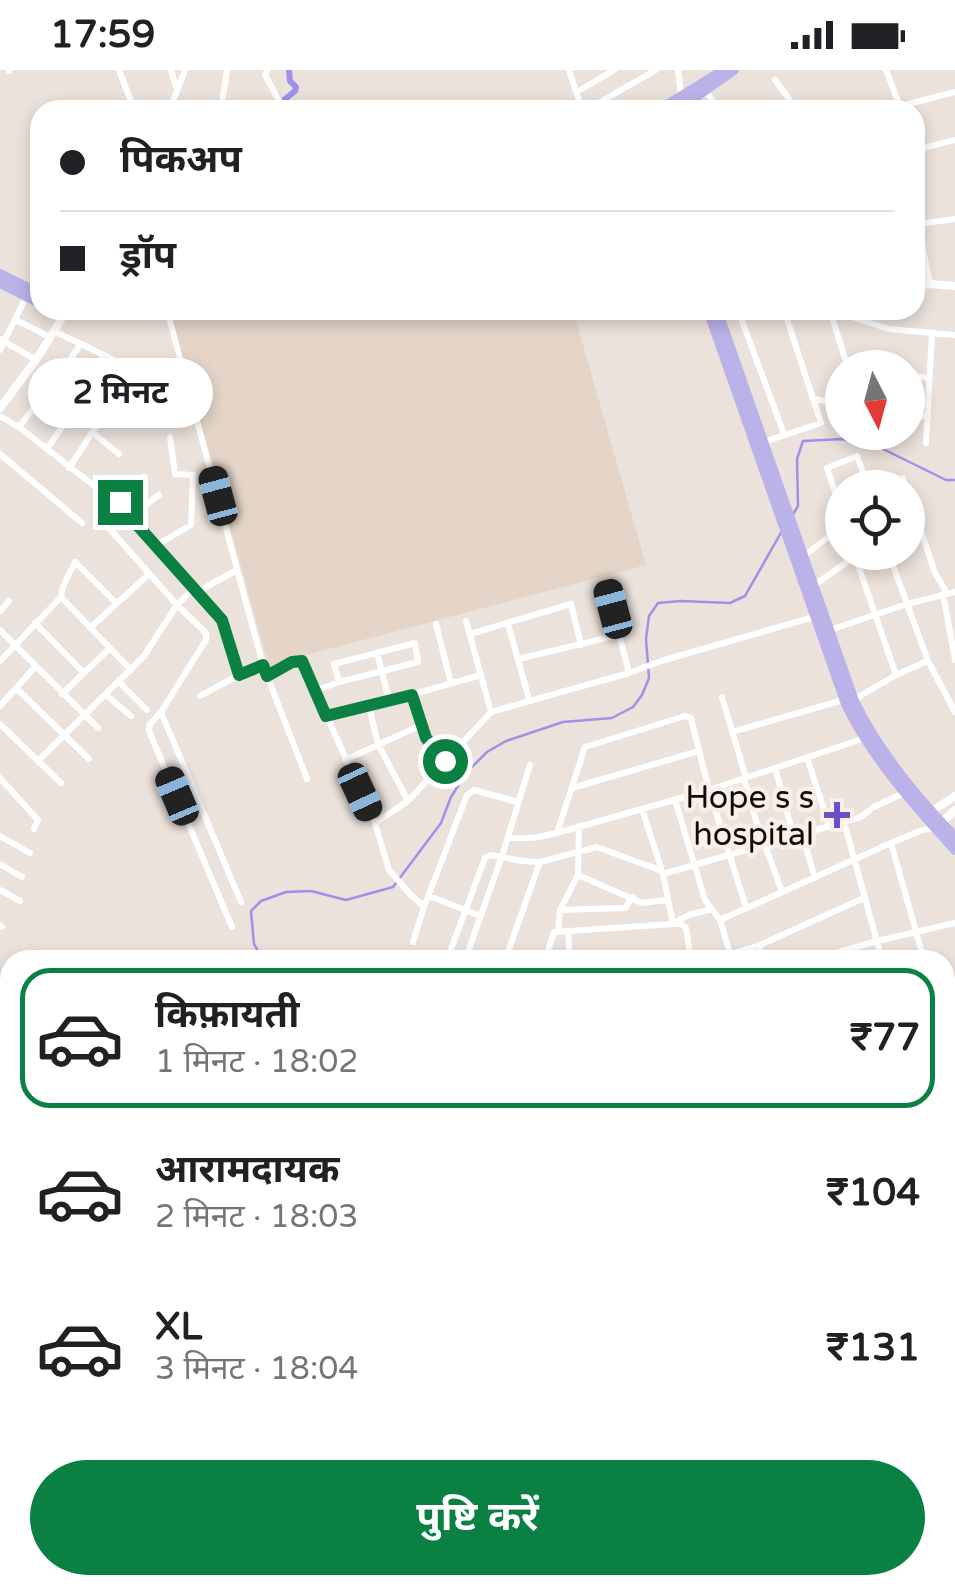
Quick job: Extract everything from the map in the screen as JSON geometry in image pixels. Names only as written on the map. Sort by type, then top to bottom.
[{"type":"main road","points":[[687,100],[724,70]]},
{"type":"main road","points":[[690,100],[734,70]]},
{"type":"main road","points":[[0,274],[30,289]]},
{"type":"main road","points":[[0,283],[30,299]]},
{"type":"main road","points":[[712,320],[854,720],[912,789],[933,827],[955,850]]},
{"type":"main road","points":[[720,320],[763,443],[779,503]]},
{"type":"main road","points":[[794,544],[803,556],[819,615]]},
{"type":"main road","points":[[869,736],[905,793],[928,814]]},
{"type":"main road","points":[[933,827],[955,837]]},
{"type":"street","points":[[120,70],[131,100]]},
{"type":"street","points":[[172,70],[176,88]]},
{"type":"street","points":[[172,100],[185,70]]},
{"type":"street","points":[[222,100],[227,70]]},
{"type":"street","points":[[267,70],[265,75],[279,100]]},
{"type":"street","points":[[570,70],[581,100]]},
{"type":"street","points":[[578,92],[614,70]]},
{"type":"street","points":[[600,100],[645,72],[656,70]]},
{"type":"street","points":[[678,70],[680,100]]},
{"type":"street","points":[[886,70],[898,100]]},
{"type":"street","points":[[776,80],[790,100]]},
{"type":"street","points":[[705,91],[712,100]]},
{"type":"street","points":[[925,101],[955,92]]},
{"type":"street","points":[[925,148],[955,140]]},
{"type":"street","points":[[925,223],[955,219]]},
{"type":"street","points":[[925,259],[930,284]]},
{"type":"street","points":[[925,283],[955,286]]},
{"type":"street","points":[[0,350],[26,297]]},
{"type":"street","points":[[16,319],[136,369],[144,374],[145,395]]},
{"type":"street","points":[[61,320],[0,412],[69,468],[120,502],[222,620],[239,675]]},
{"type":"street","points":[[170,320],[263,665],[307,778]]},
{"type":"street","points":[[742,320],[784,434]]},
{"type":"street","points":[[763,443],[821,423],[787,320]]},
{"type":"street","points":[[833,320],[842,350]]},
{"type":"street","points":[[861,320],[889,329],[955,335]]},
{"type":"street","points":[[926,443],[932,332]]},
{"type":"street","points":[[3,340],[36,360]]},
{"type":"street","points":[[19,427],[81,344]]},
{"type":"street","points":[[47,448],[94,380],[103,356]]},
{"type":"street","points":[[69,468],[106,411],[125,367]]},
{"type":"street","points":[[925,377],[930,378]]},
{"type":"street","points":[[813,399],[825,401]]},
{"type":"street","points":[[92,433],[119,454]]},
{"type":"street","points":[[157,545],[190,525],[193,475],[175,474],[170,436]]},
{"type":"street","points":[[0,454],[82,524]]},
{"type":"street","points":[[828,470],[856,456],[862,470]]},
{"type":"street","points":[[144,477],[101,519],[177,606],[206,633],[206,640],[162,712],[150,724],[150,732],[232,926]]},
{"type":"street","points":[[130,517],[159,495]]},
{"type":"street","points":[[803,556],[825,539]]},
{"type":"street","points":[[925,543],[935,573],[948,593],[955,660]]},
{"type":"street","points":[[0,661],[61,597],[75,562],[116,604]]},
{"type":"street","points":[[38,761],[144,656],[177,606],[197,589],[238,570]]},
{"type":"street","points":[[813,586],[836,570]]},
{"type":"street","points":[[862,570],[896,674]]},
{"type":"street","points":[[895,570],[928,661],[955,712]]},
{"type":"street","points":[[90,628],[149,574]]},
{"type":"street","points":[[606,584],[629,673]]},
{"type":"street","points":[[825,632],[948,593]]},
{"type":"street","points":[[61,597],[131,670]]},
{"type":"street","points":[[470,634],[572,604],[581,644]]},
{"type":"street","points":[[374,823],[408,800],[491,712],[819,615]]},
{"type":"street","points":[[466,621],[491,712]]},
{"type":"street","points":[[35,622],[84,672]]},
{"type":"street","points":[[508,623],[530,699]]},
{"type":"street","points":[[436,624],[451,683]]},
{"type":"street","points":[[0,630],[98,728]]},
{"type":"street","points":[[518,660],[620,635]]},
{"type":"street","points":[[315,691],[418,662],[415,643],[334,664],[339,682]]},
{"type":"street","points":[[62,694],[109,648]]},
{"type":"street","points":[[377,652],[389,701]]},
{"type":"street","points":[[267,676],[292,662],[302,661],[374,823],[389,870],[424,906]]},
{"type":"street","points":[[732,732],[849,700],[928,661]]},
{"type":"street","points":[[200,696],[263,665]]},
{"type":"street","points":[[0,706],[35,667]]},
{"type":"street","points":[[326,716],[480,675]]},
{"type":"street","points":[[119,682],[147,710]]},
{"type":"street","points":[[16,688],[89,759]]},
{"type":"street","points":[[106,695],[131,716]]},
{"type":"street","points":[[412,695],[426,738],[445,761]]},
{"type":"street","points":[[722,697],[764,845],[782,892]]},
{"type":"street","points":[[369,706],[378,744],[408,800]]},
{"type":"street","points":[[162,712],[241,902]]},
{"type":"street","points":[[558,833],[585,746],[685,716],[690,718],[746,907]]},
{"type":"street","points":[[0,724],[60,783]]},
{"type":"street","points":[[345,760],[421,725]]},
{"type":"street","points":[[508,838],[558,833],[675,800],[869,736]]},
{"type":"street","points":[[572,788],[699,751]]},
{"type":"street","points":[[807,758],[830,827]]},
{"type":"street","points":[[454,942],[468,949],[530,765]]},
{"type":"street","points":[[775,768],[814,878]]},
{"type":"street","points":[[0,778],[38,820],[34,829]]},
{"type":"street","points":[[413,942],[455,823],[470,792],[480,791],[518,802]]},
{"type":"street","points":[[451,950],[486,858],[491,855],[540,862],[598,847],[662,872],[861,817],[905,793]]},
{"type":"street","points":[[928,814],[955,796]]},
{"type":"street","points":[[675,800],[705,900],[720,920],[729,950]]},
{"type":"street","points":[[642,809],[671,914],[686,928],[689,950]]},
{"type":"street","points":[[720,920],[933,827],[955,810]]},
{"type":"street","points":[[844,822],[879,950]]},
{"type":"street","points":[[558,932],[560,910],[578,874],[579,826]]},
{"type":"street","points":[[0,836],[30,853]]},
{"type":"street","points":[[891,843],[921,950]]},
{"type":"street","points":[[509,950],[540,862]]},
{"type":"street","points":[[0,864],[22,877]]},
{"type":"street","points":[[578,874],[642,902],[668,900]]},
{"type":"street","points":[[0,890],[20,901]]},
{"type":"street","points":[[429,896],[480,916]]},
{"type":"street","points":[[560,910],[625,908],[633,897]]},
{"type":"street","points":[[749,950],[864,898]]},
{"type":"street","points":[[548,950],[554,932],[676,922],[689,914],[712,909]]},
{"type":"street","points":[[846,950],[955,923]]},
{"type":"street","points":[[568,932],[569,950]]},
{"type":"street","points":[[760,945],[760,950]]},
{"type":"shaded area","points":[[172,320],[576,320],[646,565],[295,658],[270,670]]},
{"type":"waterway","points":[[284,100],[296,87],[290,81],[289,70]]},
{"type":"waterway","points":[[792,516],[798,506],[797,459],[803,441],[843,439],[879,447],[946,480],[955,480]]},
{"type":"waterway","points":[[257,950],[251,911],[261,901],[286,892],[311,891],[346,900],[393,887],[441,823],[467,772],[487,752],[506,741],[563,722],[612,718],[633,707],[649,678],[646,639],[649,616],[658,603],[730,603],[745,596],[782,531]]},
{"type":"place","name":"Hope s s hospital","points":[[837,815]]},
{"type":"route","points":[[120,502],[222,620],[239,675],[263,665],[267,676],[292,662],[302,661],[326,716],[412,695],[426,738],[445,761]]}]
